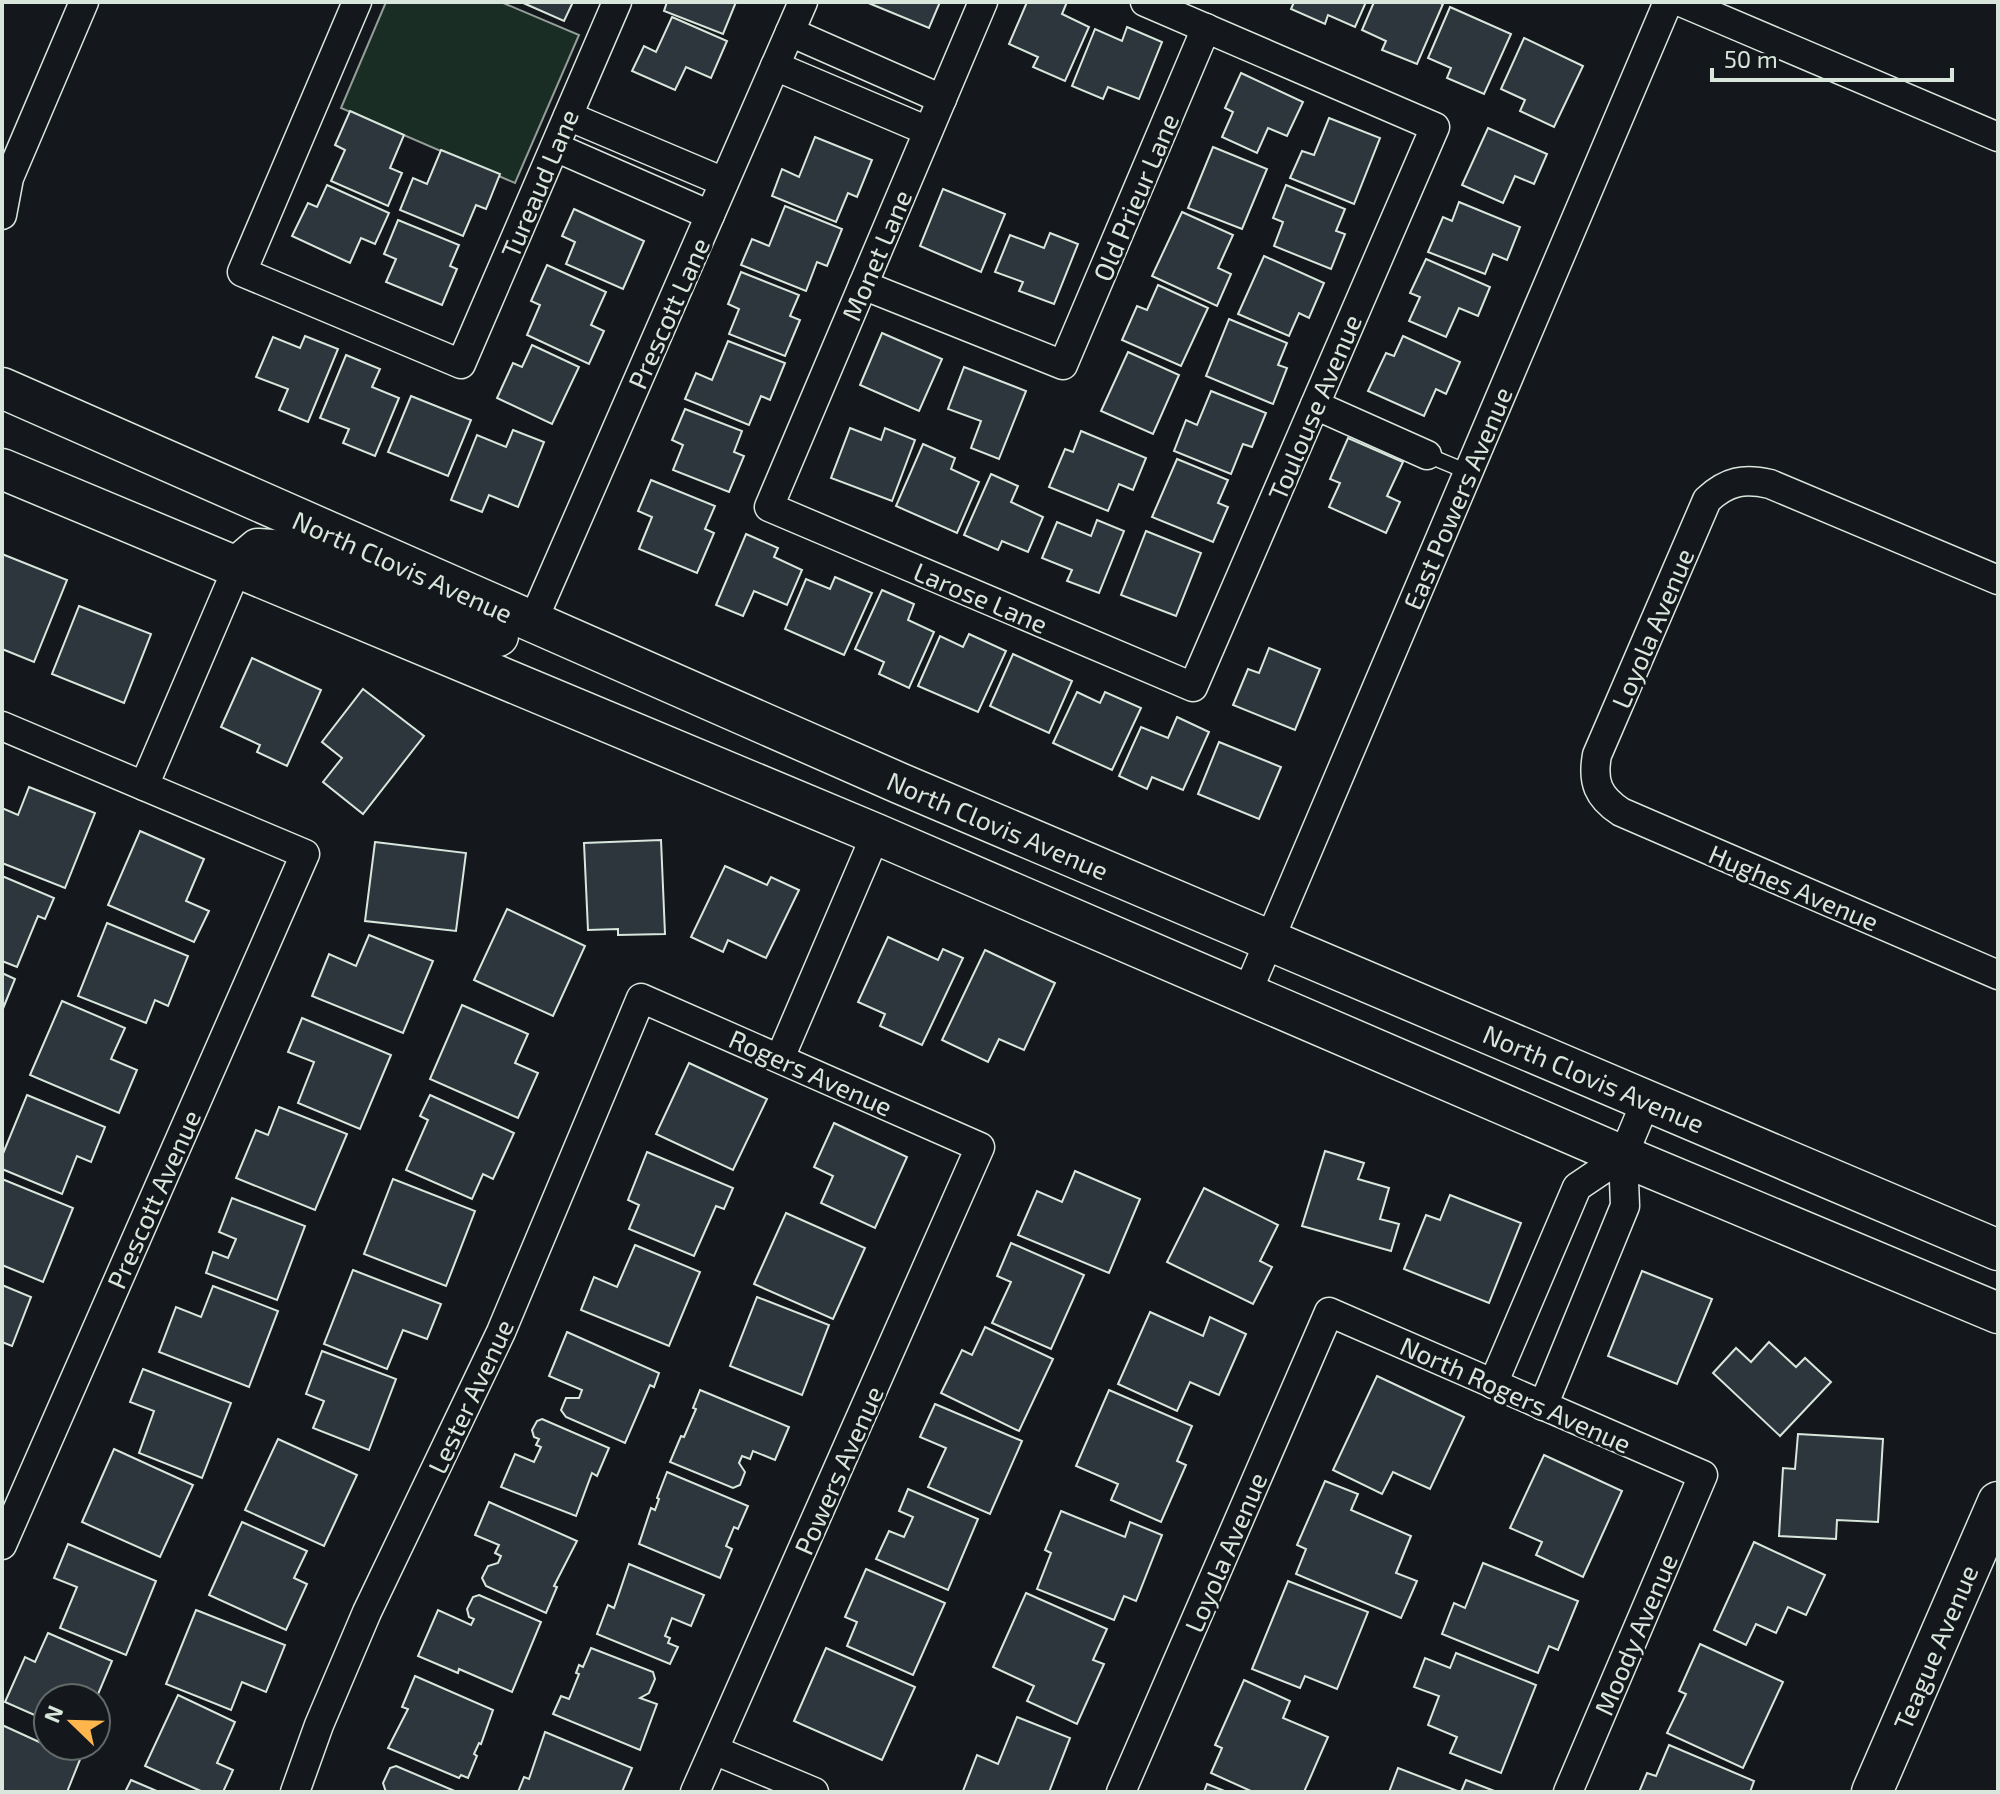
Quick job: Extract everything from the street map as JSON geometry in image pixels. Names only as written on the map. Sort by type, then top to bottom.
[{"type":"main road","name":"North Clovis Avenue","points":[[2,388],[899,783],[1998,1250]]},
{"type":"main road","points":[[2,469],[876,834],[1623,1156],[1998,1313]]},
{"type":"main road","points":[[238,566],[258,549],[287,551],[495,636],[532,623]]},
{"type":"main road","name":"Teague Avenue","points":[[1872,1792],[1998,1502]]},
{"type":"street","points":[[2,215],[5,177],[84,2]]},
{"type":"street","name":"Tureaud Lane","points":[[357,2],[242,272],[461,364],[617,2]]},
{"type":"street","name":"Prescott Lane","points":[[532,623],[803,2]]},
{"type":"street","name":"Monet Lane","points":[[769,507],[983,2]]},
{"type":"street","points":[[1145,2],[1206,28]]},
{"type":"street","name":"East Powers Avenue","points":[[1247,993],[1668,2]]},
{"type":"street","points":[[1681,2],[1998,137]]},
{"type":"street","name":"Toulouse Avenue","points":[[1193,687],[1435,127],[1206,28]]},
{"type":"street","name":"Old Prieur Lane","points":[[863,285],[1063,365],[1206,28]]},
{"type":"street","points":[[790,32],[942,99]]},
{"type":"street","points":[[775,66],[928,131]]},
{"type":"street","points":[[568,116],[724,182]]},
{"type":"street","points":[[555,147],[710,215]]},
{"type":"street","points":[[1315,405],[1427,455]]},
{"type":"street","name":"Loyola Avenue","points":[[1597,790],[1593,773],[1597,755],[1707,500],[1720,487],[1735,481],[1752,480],[1770,484],[1998,580]]},
{"type":"street","name":"Larose Lane","points":[[769,507],[1193,687]]},
{"type":"street","points":[[2,726],[144,786],[238,566]]},
{"type":"street","name":"Prescott Avenue","points":[[2,1545],[305,854],[144,786]]},
{"type":"street","name":"Hughes Avenue","points":[[1597,790],[1608,804],[1621,812],[1998,975]]},
{"type":"street","points":[[780,1058],[876,834]]},
{"type":"street","name":"Rogers Avenue","points":[[641,998],[980,1147]]},
{"type":"street","name":"Lester Avenue","points":[[295,1792],[319,1725],[367,1612],[501,1332],[641,998]]},
{"type":"street","points":[[1543,1406],[1625,1206],[1623,1156],[1646,1101]]},
{"type":"street","name":"Powers Avenue","points":[[695,1792],[980,1147]]},
{"type":"street","points":[[1493,1384],[1577,1187],[1623,1156]]},
{"type":"street","name":"Loyola Avenue","points":[[1121,1792],[1329,1312]]},
{"type":"street","name":"North Rogers Avenue","points":[[1329,1312],[1703,1475]]},
{"type":"street","name":"Moody Avenue","points":[[1568,1792],[1703,1475]]},
{"type":"street","points":[[714,1750],[814,1792]]},
{"type":"lane","points":[[1427,455],[1468,472]]},
{"type":"green space","points":[[386,2],[501,2],[579,35],[515,183],[341,108]]},
{"type":"building","points":[[521,2],[573,2],[564,21]]},
{"type":"building","points":[[667,2],[736,2],[723,34],[664,11]]},
{"type":"building","points":[[866,2],[940,2],[929,28]]},
{"type":"building","points":[[1027,2],[1067,2],[1062,14],[1089,27],[1065,81],[1033,67],[1038,57],[1009,44]]},
{"type":"building","points":[[1294,2],[1366,2],[1355,27],[1328,15],[1325,24],[1291,9]]},
{"type":"building","points":[[1374,2],[1443,4],[1417,64],[1382,50],[1386,41],[1362,30]]},
{"type":"building","points":[[1450,7],[1511,34],[1484,94],[1447,78],[1451,68],[1428,58]]},
{"type":"building","points":[[672,17],[727,41],[711,78],[686,67],[675,90],[632,71],[644,46],[656,52]]},
{"type":"building","points":[[1127,27],[1162,42],[1139,99],[1108,87],[1103,99],[1072,86],[1095,29],[1122,41]]},
{"type":"building","points":[[1524,38],[1583,66],[1554,127],[1520,111],[1525,100],[1501,89]]},
{"type":"building","points":[[1241,73],[1303,102],[1287,136],[1268,128],[1257,153],[1222,137],[1233,112],[1225,108]]},
{"type":"building","points":[[350,111],[404,135],[390,168],[402,173],[388,206],[331,181],[345,150],[335,145]]},
{"type":"building","points":[[1329,118],[1380,138],[1354,204],[1290,178],[1302,151],[1314,155]]},
{"type":"building","points":[[1488,128],[1547,154],[1534,184],[1515,176],[1503,203],[1462,185]]},
{"type":"building","points":[[815,137],[872,160],[857,197],[848,193],[836,222],[772,196],[782,169],[799,177]]},
{"type":"building","points":[[1213,147],[1267,169],[1242,229],[1188,208]]},
{"type":"building","points":[[441,150],[500,174],[486,209],[476,205],[463,236],[400,210],[413,178],[427,184]]},
{"type":"building","points":[[327,185],[389,213],[375,244],[361,238],[350,263],[292,236],[308,203],[317,207]]},
{"type":"building","points":[[1286,185],[1345,209],[1336,231],[1345,234],[1331,269],[1274,246],[1283,222],[1273,218]]},
{"type":"building","points":[[943,189],[1005,214],[981,272],[920,246]]},
{"type":"building","points":[[1459,202],[1520,227],[1507,260],[1493,254],[1485,274],[1428,252],[1443,217],[1452,221]]},
{"type":"building","points":[[785,206],[842,229],[827,266],[817,262],[806,291],[741,265],[752,239],[769,246]]},
{"type":"building","points":[[574,209],[644,241],[623,289],[566,264],[575,242],[562,236]]},
{"type":"building","points":[[1182,212],[1233,235],[1218,268],[1231,274],[1217,306],[1152,276]]},
{"type":"building","points":[[398,220],[459,245],[450,266],[457,269],[442,305],[386,282],[396,259],[384,254]]},
{"type":"building","points":[[1050,233],[1078,244],[1054,304],[1019,291],[1023,282],[995,272],[1010,235],[1044,248]]},
{"type":"building","points":[[1264,256],[1324,283],[1309,318],[1299,313],[1289,336],[1238,314]]},
{"type":"building","points":[[1426,259],[1490,287],[1478,316],[1459,308],[1446,337],[1409,321],[1420,297],[1410,293]]},
{"type":"building","points":[[547,265],[606,292],[591,325],[604,331],[589,364],[527,335],[540,305],[531,301]]},
{"type":"building","points":[[741,272],[799,295],[790,316],[800,320],[785,356],[729,334],[739,309],[728,304]]},
{"type":"building","points":[[1158,285],[1208,308],[1181,366],[1122,340],[1137,306],[1147,310]]},
{"type":"building","points":[[1229,319],[1287,343],[1278,365],[1287,368],[1273,404],[1206,376]]},
{"type":"building","points":[[882,333],[942,359],[919,411],[860,385]]},
{"type":"building","points":[[305,336],[338,349],[308,422],[279,410],[288,389],[256,377],[273,337],[300,348]]},
{"type":"building","points":[[1403,336],[1460,362],[1446,394],[1436,389],[1424,416],[1368,391],[1386,353],[1394,356]]},
{"type":"building","points":[[728,341],[785,363],[770,400],[761,396],[749,425],[685,399],[696,373],[712,380]]},
{"type":"building","points":[[532,345],[579,367],[552,424],[497,398],[513,363],[522,367]]},
{"type":"building","points":[[1128,352],[1179,375],[1153,434],[1101,411]]},
{"type":"building","points":[[346,355],[380,369],[372,387],[399,398],[375,456],[343,443],[349,429],[320,418]]},
{"type":"building","points":[[964,367],[1026,391],[999,459],[971,448],[981,421],[948,409]]},
{"type":"building","points":[[1211,391],[1266,413],[1252,447],[1243,444],[1231,474],[1174,451],[1186,420],[1197,425]]},
{"type":"building","points":[[411,396],[471,420],[448,476],[388,452]]},
{"type":"building","points":[[685,409],[742,431],[734,452],[744,456],[729,492],[673,470],[683,445],[672,440]]},
{"type":"building","points":[[850,428],[881,440],[885,428],[915,440],[892,501],[831,478]]},
{"type":"building","points":[[513,430],[544,442],[518,507],[489,495],[482,512],[451,500],[477,435],[506,447]]},
{"type":"building","points":[[1081,431],[1146,458],[1133,490],[1119,484],[1108,511],[1049,487],[1065,449],[1073,452]]},
{"type":"building","points":[[1348,438],[1403,462],[1387,496],[1400,502],[1386,533],[1329,507],[1340,483],[1330,479]]},
{"type":"building","points":[[923,444],[955,458],[951,469],[979,482],[957,533],[896,506]]},
{"type":"building","points":[[1177,459],[1228,480],[1218,503],[1228,507],[1213,542],[1152,517]]},
{"type":"building","points":[[991,474],[1018,486],[1011,502],[1043,517],[1028,552],[1002,541],[998,550],[964,535]]},
{"type":"building","points":[[651,480],[715,506],[705,529],[714,533],[697,573],[639,549],[652,517],[638,511]]},
{"type":"building","points":[[1097,520],[1124,531],[1099,593],[1067,581],[1072,570],[1042,558],[1057,522],[1091,536]]},
{"type":"building","points":[[1146,531],[1201,553],[1176,616],[1121,595]]},
{"type":"building","points":[[746,534],[778,548],[774,557],[802,570],[787,605],[754,591],[743,616],[716,605]]},
{"type":"building","points":[[2,554],[67,580],[34,662],[2,649]]},
{"type":"building","points":[[835,577],[872,593],[844,655],[785,629],[806,579],[830,589]]},
{"type":"building","points":[[882,590],[914,604],[908,620],[934,632],[909,688],[879,674],[884,662],[855,649]]},
{"type":"building","points":[[79,606],[151,634],[124,703],[52,674]]},
{"type":"building","points":[[969,634],[1006,651],[978,712],[918,686],[940,636],[963,647]]},
{"type":"building","points":[[1269,648],[1320,669],[1295,730],[1233,705],[1248,669],[1259,673]]},
{"type":"building","points":[[1013,654],[1072,681],[1049,733],[990,706]]},
{"type":"building","points":[[252,658],[321,690],[287,766],[257,752],[260,745],[221,727]]},
{"type":"building","points":[[363,689],[424,736],[363,814],[323,782],[342,758],[322,742]]},
{"type":"building","points":[[1077,692],[1100,703],[1105,692],[1141,708],[1112,770],[1053,743]]},
{"type":"building","points":[[1177,717],[1209,732],[1183,790],[1152,777],[1147,789],[1119,776],[1141,727],[1168,738]]},
{"type":"building","points":[[1219,742],[1281,767],[1259,819],[1198,794]]},
{"type":"building","points":[[29,787],[95,813],[65,888],[2,863],[2,808],[18,815]]},
{"type":"building","points":[[140,831],[204,859],[186,901],[209,911],[194,942],[108,905]]},
{"type":"building","points":[[661,840],[665,934],[618,935],[618,929],[588,930],[584,843]]},
{"type":"building","points":[[375,842],[466,853],[456,931],[365,921]]},
{"type":"building","points":[[725,866],[767,885],[771,877],[799,890],[766,958],[728,940],[723,952],[691,937]]},
{"type":"building","points":[[2,876],[54,898],[45,919],[38,916],[17,967],[2,961]]},
{"type":"building","points":[[507,909],[585,946],[553,1016],[474,980]]},
{"type":"building","points":[[107,923],[188,956],[168,1006],[155,1000],[146,1023],[78,996]]},
{"type":"building","points":[[369,935],[433,961],[403,1033],[312,996],[329,954],[356,966]]},
{"type":"building","points":[[888,937],[938,960],[943,949],[963,958],[922,1045],[880,1026],[885,1014],[858,1002]]},
{"type":"building","points":[[985,950],[1055,983],[1024,1050],[999,1039],[988,1062],[942,1040]]},
{"type":"building","points":[[2,973],[15,979],[2,1011]]},
{"type":"building","points":[[62,1001],[125,1028],[111,1059],[137,1070],[119,1113],[30,1075]]},
{"type":"building","points":[[462,1005],[528,1034],[515,1063],[538,1073],[518,1118],[430,1079]]},
{"type":"building","points":[[302,1018],[391,1055],[360,1129],[298,1103],[314,1062],[288,1052]]},
{"type":"building","points":[[689,1063],[767,1099],[733,1170],[656,1134]]},
{"type":"building","points":[[27,1095],[105,1127],[91,1162],[77,1156],[62,1194],[2,1169],[2,1156]]},
{"type":"building","points":[[430,1095],[514,1133],[493,1179],[483,1174],[472,1199],[406,1170],[428,1120],[420,1116]]},
{"type":"building","points":[[279,1107],[347,1134],[315,1210],[236,1178],[256,1130],[268,1135]]},
{"type":"building","points":[[834,1123],[907,1157],[875,1228],[821,1203],[833,1176],[814,1167]]},
{"type":"building","points":[[1325,1151],[1364,1163],[1358,1179],[1389,1188],[1380,1219],[1399,1224],[1391,1251],[1302,1226]]},
{"type":"building","points":[[647,1152],[733,1188],[724,1209],[716,1206],[694,1256],[629,1229],[639,1205],[628,1200]]},
{"type":"building","points":[[1075,1171],[1140,1199],[1109,1273],[1018,1235],[1037,1191],[1062,1202]]},
{"type":"building","points":[[2,1179],[73,1208],[43,1282],[2,1265]]},
{"type":"building","points":[[393,1179],[475,1211],[446,1286],[364,1254]]},
{"type":"building","points":[[1204,1188],[1278,1225],[1260,1261],[1272,1267],[1253,1304],[1167,1262]]},
{"type":"building","points":[[1450,1195],[1521,1223],[1489,1303],[1404,1269],[1426,1215],[1440,1220]]},
{"type":"building","points":[[232,1198],[305,1226],[277,1300],[206,1273],[213,1252],[228,1258],[236,1239],[219,1232]]},
{"type":"building","points":[[786,1213],[865,1248],[833,1319],[754,1284]]},
{"type":"building","points":[[1011,1243],[1084,1275],[1051,1349],[992,1323],[1011,1282],[997,1276]]},
{"type":"building","points":[[635,1245],[700,1272],[669,1346],[581,1310],[594,1277],[617,1287]]},
{"type":"building","points":[[353,1270],[441,1304],[427,1339],[403,1330],[387,1369],[324,1344]]},
{"type":"building","points":[[1642,1271],[1712,1299],[1677,1384],[1608,1356]]},
{"type":"building","points":[[2,1285],[31,1297],[12,1346],[2,1342]]},
{"type":"building","points":[[213,1286],[278,1311],[249,1387],[159,1352],[176,1307],[201,1317]]},
{"type":"building","points":[[757,1297],[829,1325],[802,1395],[730,1366]]},
{"type":"building","points":[[1150,1312],[1203,1336],[1210,1317],[1246,1334],[1219,1395],[1190,1382],[1177,1411],[1118,1384]]},
{"type":"building","points":[[985,1327],[1053,1359],[1019,1431],[941,1393],[962,1350],[972,1355]]},
{"type":"building","points":[[567,1332],[659,1373],[654,1387],[650,1385],[625,1443],[566,1417],[561,1410],[566,1398],[579,1398],[582,1390],[549,1376]]},
{"type":"building","points":[[1769,1342],[1796,1367],[1805,1358],[1831,1382],[1780,1436],[1713,1373],[1736,1348],[1751,1362]]},
{"type":"building","points":[[322,1351],[396,1379],[369,1450],[313,1428],[324,1401],[306,1394]]},
{"type":"building","points":[[143,1369],[231,1403],[202,1478],[139,1453],[154,1411],[130,1402]]},
{"type":"building","points":[[1377,1376],[1464,1417],[1430,1489],[1393,1472],[1382,1494],[1333,1470]]},
{"type":"building","points":[[700,1390],[789,1427],[775,1460],[753,1451],[750,1459],[742,1456],[739,1463],[745,1472],[740,1485],[733,1488],[670,1462],[696,1409],[693,1408]]},
{"type":"building","points":[[1109,1390],[1192,1426],[1177,1461],[1186,1465],[1161,1522],[1111,1500],[1118,1484],[1076,1466]]},
{"type":"building","points":[[935,1404],[1022,1441],[990,1514],[928,1487],[946,1448],[920,1437]]},
{"type":"building","points":[[542,1419],[609,1448],[597,1476],[592,1473],[576,1516],[501,1487],[515,1454],[534,1462],[541,1447],[536,1445],[539,1439],[534,1437],[532,1430]]},
{"type":"building","points":[[1798,1434],[1883,1439],[1878,1522],[1837,1520],[1836,1539],[1779,1536],[1783,1468],[1795,1469]]},
{"type":"building","points":[[278,1439],[357,1475],[324,1546],[245,1510]]},
{"type":"building","points":[[114,1449],[193,1485],[160,1557],[82,1522]]},
{"type":"building","points":[[1544,1455],[1622,1491],[1583,1577],[1536,1555],[1542,1542],[1510,1528]]},
{"type":"building","points":[[667,1472],[748,1506],[726,1546],[732,1549],[720,1578],[639,1544],[651,1508],[655,1510]]},
{"type":"building","points":[[1325,1481],[1358,1494],[1351,1510],[1411,1536],[1396,1573],[1417,1581],[1401,1618],[1296,1574],[1306,1549],[1297,1545]]},
{"type":"building","points":[[908,1489],[978,1519],[948,1590],[876,1559],[889,1531],[904,1537],[913,1517],[899,1511]]},
{"type":"building","points":[[489,1502],[577,1541],[554,1586],[557,1587],[546,1613],[486,1586],[482,1578],[488,1566],[498,1563],[501,1556],[495,1553],[499,1545],[475,1535]]},
{"type":"building","points":[[1061,1511],[1125,1537],[1130,1522],[1162,1535],[1136,1601],[1124,1596],[1114,1620],[1037,1589],[1051,1553],[1045,1550]]},
{"type":"building","points":[[242,1522],[307,1551],[294,1578],[307,1584],[286,1630],[209,1595]]},
{"type":"building","points":[[1754,1542],[1825,1575],[1806,1615],[1788,1607],[1776,1633],[1756,1624],[1746,1645],[1714,1630]]},
{"type":"building","points":[[68,1544],[156,1581],[126,1655],[60,1628],[77,1587],[54,1578]]},
{"type":"building","points":[[1483,1563],[1578,1601],[1558,1650],[1549,1646],[1538,1673],[1442,1634],[1454,1603],[1465,1608]]},
{"type":"building","points":[[629,1564],[704,1595],[691,1626],[672,1618],[665,1636],[670,1638],[668,1643],[678,1647],[670,1664],[597,1634],[608,1605],[614,1608]]},
{"type":"building","points":[[866,1569],[945,1603],[913,1675],[847,1646],[857,1622],[845,1617]]},
{"type":"building","points":[[1288,1581],[1368,1612],[1337,1689],[1305,1676],[1300,1688],[1252,1669]]},
{"type":"building","points":[[1026,1593],[1107,1629],[1093,1660],[1104,1664],[1077,1724],[1027,1701],[1034,1686],[993,1667]]},
{"type":"building","points":[[479,1595],[541,1622],[512,1692],[459,1669],[458,1673],[418,1656],[438,1610],[471,1625],[474,1619],[469,1617],[467,1609],[473,1597]]},
{"type":"building","points":[[196,1610],[285,1645],[266,1692],[242,1682],[231,1710],[166,1684]]},
{"type":"building","points":[[48,1633],[112,1661],[103,1682],[32,1682],[32,1714],[5,1702],[25,1657],[35,1662]]},
{"type":"building","points":[[1700,1644],[1783,1682],[1743,1768],[1667,1733],[1686,1694],[1679,1691]]},
{"type":"building","points":[[591,1648],[653,1672],[655,1679],[649,1693],[640,1698],[657,1704],[640,1750],[553,1714],[561,1696],[569,1699],[579,1674],[576,1673],[579,1665],[583,1667]]},
{"type":"building","points":[[826,1648],[915,1687],[882,1760],[794,1721]]},
{"type":"building","points":[[1456,1653],[1536,1685],[1501,1773],[1450,1753],[1457,1737],[1428,1725],[1439,1696],[1414,1687],[1425,1658],[1450,1668]]},
{"type":"building","points":[[415,1676],[493,1710],[481,1744],[474,1754],[477,1756],[468,1778],[461,1775],[459,1778],[388,1748],[408,1709],[402,1707]]},
{"type":"building","points":[[1244,1680],[1290,1701],[1283,1718],[1328,1737],[1304,1792],[1253,1792],[1211,1773],[1222,1748],[1215,1745]]},
{"type":"building","points":[[178,1695],[235,1722],[217,1763],[233,1770],[223,1792],[203,1792],[145,1766]]},
{"type":"building","points":[[1017,1717],[1070,1738],[1049,1792],[963,1791],[977,1755],[998,1764]]},
{"type":"building","points":[[2,1725],[32,1739],[32,1762],[79,1762],[67,1792],[2,1792]]},
{"type":"building","points":[[545,1732],[632,1768],[622,1792],[518,1792],[524,1777],[529,1779]]},
{"type":"building","points":[[1669,1745],[1754,1781],[1750,1792],[1639,1792],[1647,1773],[1656,1776]]},
{"type":"building","points":[[396,1766],[457,1792],[386,1792],[383,1783],[390,1768]]},
{"type":"building","points":[[1398,1768],[1460,1792],[1389,1792]]},
{"type":"building","points":[[131,1780],[159,1792],[125,1792]]},
{"type":"building","points":[[1466,1780],[1497,1792],[1461,1792]]},
{"type":"building","points":[[1207,1784],[1227,1792],[1204,1792]]}]
